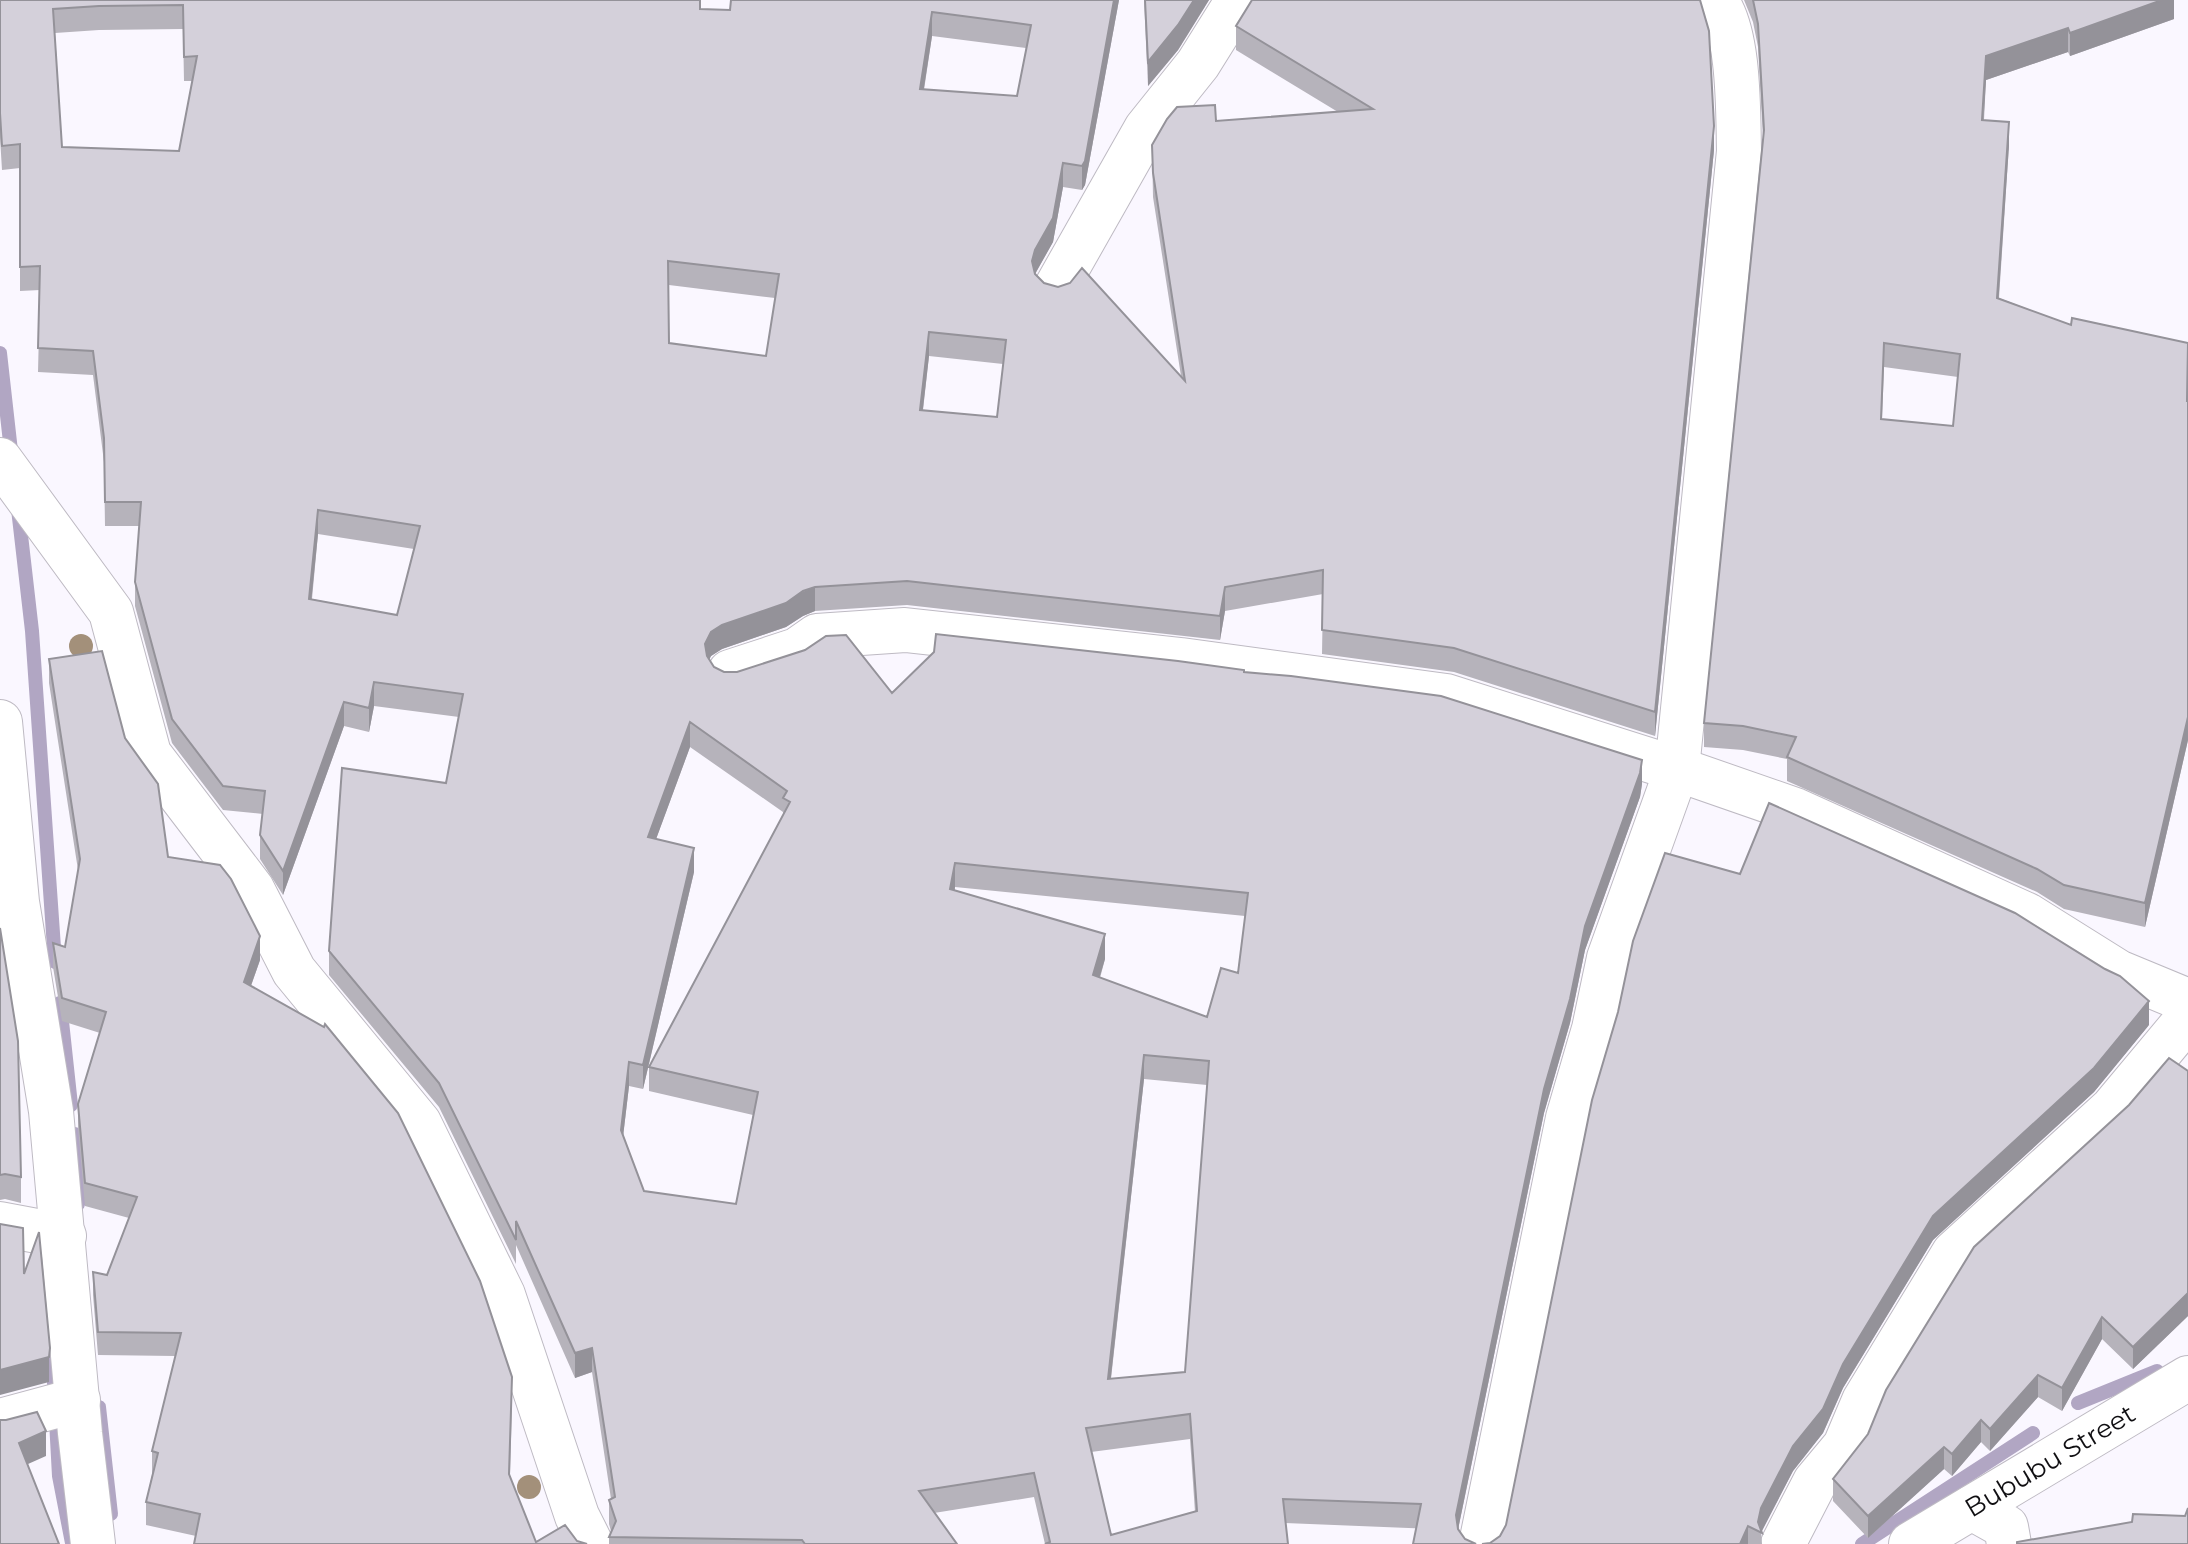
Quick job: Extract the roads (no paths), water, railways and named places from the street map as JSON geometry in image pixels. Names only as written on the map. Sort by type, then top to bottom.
[{"type":"street","points":[[1057,286],[1146,129],[1198,64],[1238,0]]},
{"type":"street","points":[[1481,1544],[1568,1118],[1594,1029],[1609,958],[1677,769],[1739,151],[1736,64],[1722,8],[1715,0]]},
{"type":"street","points":[[0,460],[111,612],[149,754],[252,889],[294,971],[419,1123],[503,1295],[577,1516],[591,1544]]},
{"type":"street","points":[[730,672],[797,650],[817,636],[905,630],[1181,660],[1446,696],[1795,810],[2013,909],[2118,972],[2188,1001]]},
{"type":"street","points":[[0,722],[9,898],[51,1111],[93,1544]]},
{"type":"street","points":[[1783,1544],[1815,1482],[1845,1446],[1864,1401],[1954,1253],[2112,1109],[2188,1018]]},
{"type":"street","points":[[0,1224],[64,1236]]},
{"type":"street","name":"Bububu Street","points":[[1911,1544],[2188,1378]]},
{"type":"street","points":[[0,1421],[78,1400]]},
{"type":"street","points":[[1972,1508],[2006,1527],[2009,1544]]},
{"type":"waterway","points":[[0,353],[12,460]]},
{"type":"waterway","points":[[18,509],[32,631],[55,962]]},
{"type":"waterway","points":[[60,1003],[71,1105]]},
{"type":"waterway","points":[[75,1134],[81,1186],[78,1204]]},
{"type":"waterway","points":[[52,1346],[59,1476],[72,1543]]},
{"type":"waterway","points":[[2078,1403],[2157,1371]]},
{"type":"waterway","points":[[99,1407],[111,1514]]},
{"type":"waterway","points":[[1862,1544],[2033,1433]]}]
